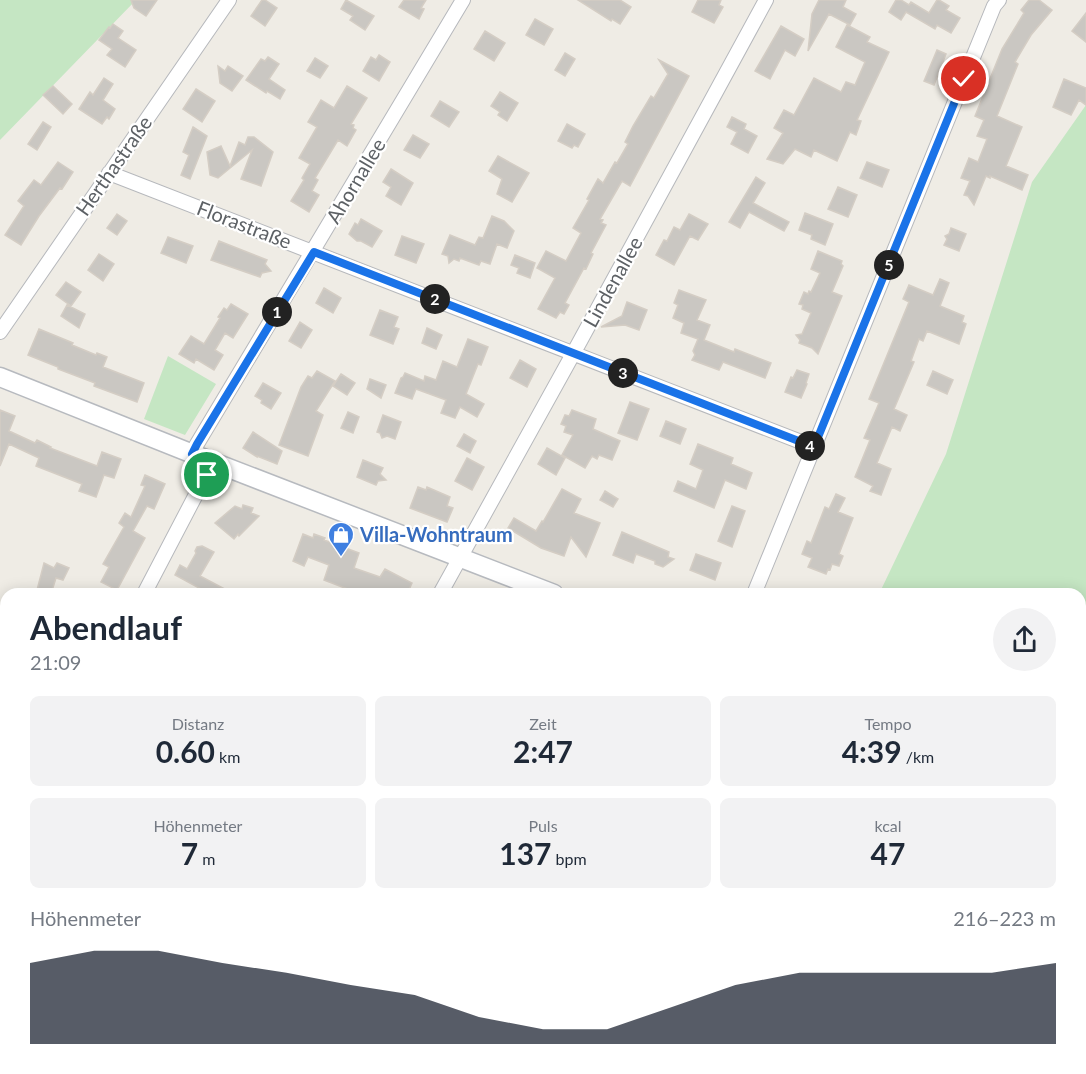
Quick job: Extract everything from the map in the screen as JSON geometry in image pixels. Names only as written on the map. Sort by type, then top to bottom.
[{"type":"main road","points":[[0,377],[538,588]]},
{"type":"street","name":"Herthastraße","points":[[0,332],[229,0]]},
{"type":"street","name":"Ahornallee","points":[[192,454],[463,0]]},
{"type":"street","name":"Lindenallee","points":[[443,588],[766,0]]},
{"type":"street","points":[[756,588],[993,2]]},
{"type":"street","name":"Florastraße","points":[[109,173],[814,447]]},
{"type":"street","points":[[147,588],[213,462]]},
{"type":"green space","points":[[0,0],[136,0],[0,140]]},
{"type":"green space","points":[[1086,105],[1086,588],[882,588],[946,454],[1032,182]]},
{"type":"green space","points":[[168,356],[216,384],[185,435],[144,419]]},
{"type":"building","points":[[131,0],[157,0],[146,16],[134,8]]},
{"type":"building","points":[[262,0],[277,8],[265,26],[251,16]]},
{"type":"building","points":[[346,0],[374,16],[365,30],[350,20],[353,16],[341,9]]},
{"type":"building","points":[[404,0],[426,0],[421,8],[424,9],[419,19],[399,7]]},
{"type":"building","points":[[578,0],[620,0],[631,7],[620,24],[612,19],[611,21]]},
{"type":"building","points":[[698,0],[721,0],[719,5],[723,7],[714,23],[692,12]]},
{"type":"building","points":[[819,0],[846,0],[843,7],[856,14],[850,25],[829,14],[808,51],[812,14]]},
{"type":"building","points":[[896,0],[909,5],[911,2],[929,13],[939,0],[949,6],[946,10],[960,18],[951,33],[937,25],[935,29],[906,12],[901,20],[889,12]]},
{"type":"building","points":[[1029,0],[1039,0],[1052,10],[1031,35],[1015,62],[1018,64],[997,116],[1022,127],[1006,166],[1028,175],[1022,190],[986,176],[974,205],[968,196],[964,195],[970,181],[961,178],[969,158],[978,162],[987,139],[977,136],[984,120],[975,116],[1002,49],[1024,13],[1021,10]]},
{"type":"building","points":[[1086,13],[1086,42],[1072,31]]},
{"type":"building","points":[[535,19],[553,29],[544,45],[526,35]]},
{"type":"building","points":[[113,24],[123,31],[118,38],[136,50],[125,67],[107,55],[112,49],[99,40]]},
{"type":"building","points":[[847,25],[870,37],[867,42],[889,52],[857,120],[861,121],[856,135],[850,132],[837,161],[814,150],[811,157],[795,149],[783,164],[767,159],[783,133],[774,128],[784,110],[794,115],[814,78],[841,92],[846,82],[855,85],[865,62],[836,47]]},
{"type":"building","points":[[781,26],[804,39],[795,56],[785,50],[770,79],[755,71]]},
{"type":"building","points":[[485,31],[505,43],[494,61],[474,49]]},
{"type":"building","points":[[937,50],[946,54],[934,85],[924,81]]},
{"type":"building","points":[[565,53],[575,59],[565,76],[555,70]]},
{"type":"building","points":[[379,55],[390,62],[379,81],[363,71],[371,57],[376,60]]},
{"type":"building","points":[[268,57],[279,64],[269,79],[285,90],[280,99],[246,80],[261,59],[265,61]]},
{"type":"building","points":[[315,58],[328,66],[320,78],[307,71]]},
{"type":"building","points":[[659,60],[689,76],[630,186],[622,181],[600,219],[603,220],[601,223],[606,225],[591,253],[593,254],[586,269],[584,268],[565,303],[569,305],[564,314],[560,312],[556,318],[538,309],[555,278],[537,268],[546,251],[566,261],[581,233],[573,228],[589,200],[587,199],[598,179],[603,183],[615,162],[617,163],[628,144],[625,142],[633,126],[651,96],[654,98],[668,74]]},
{"type":"building","points":[[218,66],[225,71],[228,66],[243,76],[232,91],[220,83]]},
{"type":"building","points":[[104,78],[113,84],[103,100],[115,109],[109,119],[107,117],[102,124],[79,109],[90,92],[93,95]]},
{"type":"building","points":[[1064,79],[1086,88],[1086,105],[1079,100],[1071,115],[1053,107]]},
{"type":"building","points":[[53,86],[72,104],[63,114],[43,95]]},
{"type":"building","points":[[347,86],[367,98],[351,124],[356,130],[347,146],[338,140],[315,178],[318,180],[312,191],[319,195],[309,212],[291,201],[304,180],[302,178],[310,164],[299,158],[317,127],[308,122],[321,100],[334,108]]},
{"type":"building","points":[[196,89],[215,101],[202,122],[183,109]]},
{"type":"building","points":[[500,92],[518,103],[507,121],[491,106]]},
{"type":"building","points":[[440,101],[459,112],[449,127],[431,116]]},
{"type":"building","points":[[732,117],[746,124],[744,129],[757,136],[748,153],[731,144],[737,132],[727,127]]},
{"type":"building","points":[[43,122],[51,127],[37,150],[28,144]]},
{"type":"building","points":[[567,124],[585,134],[578,147],[574,145],[572,148],[558,141]]},
{"type":"building","points":[[193,127],[207,136],[190,179],[181,175],[189,155],[183,152]]},
{"type":"building","points":[[413,135],[429,144],[420,158],[404,150]]},
{"type":"building","points":[[248,137],[254,137],[273,152],[261,186],[241,179],[252,150],[218,178],[210,175],[207,152],[221,146],[230,166],[239,142],[245,145]]},
{"type":"building","points":[[498,156],[529,173],[512,202],[497,194],[502,179],[489,171]]},
{"type":"building","points":[[58,162],[73,172],[39,216],[21,245],[5,235],[24,206],[18,201],[34,180],[41,185]]},
{"type":"building","points":[[867,162],[889,170],[882,187],[860,178]]},
{"type":"building","points":[[391,169],[413,183],[401,205],[386,196],[391,187],[383,182]]},
{"type":"building","points":[[756,177],[765,183],[753,203],[789,222],[784,231],[749,212],[740,228],[729,222]]},
{"type":"building","points":[[838,187],[857,195],[848,217],[828,209]]},
{"type":"building","points":[[805,213],[833,224],[825,245],[811,239],[812,235],[799,230]]},
{"type":"building","points":[[117,214],[127,221],[117,235],[107,228]]},
{"type":"building","points":[[689,214],[708,224],[698,240],[690,236],[674,265],[656,255],[674,227],[680,230]]},
{"type":"building","points":[[492,216],[504,221],[514,231],[507,248],[497,244],[490,264],[481,261],[479,265],[460,258],[459,261],[454,259],[449,263],[448,256],[442,254],[450,235],[475,245],[479,237],[483,238]]},
{"type":"building","points":[[361,219],[382,231],[372,247],[357,241],[349,234],[355,223],[358,225]]},
{"type":"building","points":[[951,228],[966,234],[959,251],[944,245],[947,239],[945,236],[949,234]]},
{"type":"building","points":[[402,236],[424,244],[416,263],[395,255]]},
{"type":"building","points":[[168,237],[193,246],[186,263],[161,253]]},
{"type":"building","points":[[219,241],[267,260],[265,264],[271,271],[262,273],[260,277],[211,260]]},
{"type":"building","points":[[818,251],[842,261],[843,266],[832,292],[842,296],[818,354],[812,348],[799,343],[800,340],[796,335],[802,334],[811,313],[802,309],[803,305],[799,304],[804,292],[808,294],[809,291],[811,292],[820,273],[811,269]]},
{"type":"building","points":[[99,254],[114,264],[103,281],[88,270]]},
{"type":"building","points":[[515,255],[535,263],[530,278],[517,273],[519,268],[511,265]]},
{"type":"building","points":[[940,279],[949,283],[940,306],[964,316],[962,322],[966,324],[959,344],[927,331],[923,341],[919,339],[911,361],[914,362],[894,409],[907,415],[900,431],[892,427],[877,463],[891,469],[881,495],[870,491],[873,486],[855,477],[870,440],[864,438],[879,403],[869,399],[909,302],[903,299],[909,285],[933,295]]},
{"type":"building","points":[[66,282],[81,292],[71,306],[56,295]]},
{"type":"building","points":[[324,288],[341,298],[333,313],[316,303]]},
{"type":"building","points":[[679,290],[706,300],[697,320],[710,325],[704,340],[771,363],[765,378],[723,362],[719,370],[692,360],[698,339],[681,333],[684,323],[673,318],[678,305],[674,303]]},
{"type":"building","points":[[627,302],[647,310],[639,330],[625,325],[601,327],[622,316]]},
{"type":"building","points":[[231,304],[248,314],[233,338],[225,333],[215,350],[223,355],[214,370],[196,359],[194,363],[179,354],[191,336],[204,344],[224,308],[227,310]]},
{"type":"building","points":[[67,305],[85,314],[79,328],[61,316]]},
{"type":"building","points":[[380,310],[398,317],[394,327],[399,329],[393,344],[370,335]]},
{"type":"building","points":[[300,322],[312,330],[301,348],[289,341]]},
{"type":"building","points":[[427,328],[442,335],[436,349],[422,343]]},
{"type":"building","points":[[39,329],[96,355],[97,353],[107,357],[103,367],[144,383],[137,402],[94,386],[95,383],[28,355]]},
{"type":"building","points":[[468,339],[488,347],[481,365],[478,364],[466,394],[484,404],[477,417],[460,407],[455,418],[441,413],[446,400],[416,389],[412,399],[395,393],[405,373],[424,381],[425,376],[436,380],[443,361],[457,367]]},
{"type":"building","points":[[520,360],[536,369],[527,387],[510,378]]},
{"type":"building","points":[[797,370],[809,374],[801,398],[785,392],[791,377],[793,378]]},
{"type":"building","points":[[317,371],[335,381],[316,411],[323,415],[308,456],[279,445],[301,387],[308,376],[312,378]]},
{"type":"building","points":[[933,371],[953,380],[947,394],[927,385]]},
{"type":"building","points":[[341,374],[355,383],[347,395],[333,386]]},
{"type":"building","points":[[370,379],[386,385],[381,398],[367,389]]},
{"type":"building","points":[[263,383],[281,393],[271,409],[255,396]]},
{"type":"building","points":[[630,402],[649,409],[637,440],[618,433]]},
{"type":"building","points":[[0,410],[15,416],[9,431],[35,443],[37,440],[50,448],[97,466],[102,452],[121,459],[114,478],[104,475],[96,497],[79,491],[82,484],[36,466],[39,458],[9,444],[0,466]]},
{"type":"building","points":[[572,410],[596,419],[593,429],[620,441],[612,460],[599,455],[597,459],[592,456],[585,468],[562,455],[573,435],[564,432],[566,426],[561,424],[565,415],[569,416]]},
{"type":"building","points":[[348,412],[359,417],[353,433],[341,428]]},
{"type":"building","points":[[383,415],[401,422],[395,439],[387,436],[382,438],[377,432]]},
{"type":"building","points":[[666,421],[686,429],[680,444],[660,436]]},
{"type":"building","points":[[253,432],[282,451],[277,464],[257,457],[243,448]]},
{"type":"building","points":[[464,434],[476,441],[470,453],[457,446]]},
{"type":"building","points":[[698,444],[733,458],[731,464],[752,473],[746,489],[725,480],[714,508],[674,491],[678,481],[696,489],[703,470],[690,464]]},
{"type":"building","points":[[547,448],[565,458],[556,475],[538,464]]},
{"type":"building","points":[[467,458],[484,467],[472,490],[455,481]]},
{"type":"building","points":[[363,460],[383,468],[380,474],[386,480],[378,481],[376,485],[357,477]]},
{"type":"building","points":[[145,475],[165,484],[154,509],[147,506],[133,531],[145,538],[118,588],[113,588],[101,582],[109,567],[103,564],[124,527],[119,523],[125,513],[131,517],[145,486],[141,485]]},
{"type":"building","points":[[418,487],[426,490],[427,487],[450,497],[447,506],[453,508],[447,522],[410,508]]},
{"type":"building","points":[[562,489],[581,499],[574,513],[600,523],[586,557],[571,537],[564,556],[541,548],[508,528],[514,518],[536,531]]},
{"type":"building","points":[[605,491],[618,499],[613,507],[600,500]]},
{"type":"building","points":[[836,494],[845,498],[838,512],[853,518],[839,554],[843,556],[839,566],[832,564],[826,574],[808,567],[812,558],[802,554],[807,541],[811,543],[825,507],[829,509]]},
{"type":"building","points":[[243,505],[253,508],[251,513],[259,516],[234,539],[215,523],[235,506],[242,509]]},
{"type":"building","points":[[732,506],[745,511],[732,547],[718,541]]},
{"type":"building","points":[[622,532],[669,552],[668,557],[674,559],[663,567],[655,564],[655,561],[636,554],[633,563],[613,555]]},
{"type":"building","points":[[303,534],[313,538],[314,534],[359,553],[354,568],[380,577],[385,569],[412,583],[410,588],[345,588],[324,580],[329,565],[308,557],[304,566],[293,561]]},
{"type":"building","points":[[202,546],[214,552],[200,576],[223,588],[199,588],[175,575],[180,565],[187,569],[197,547]]},
{"type":"building","points":[[696,554],[721,563],[715,580],[690,570]]},
{"type":"building","points":[[44,563],[54,568],[57,563],[69,568],[63,580],[56,578],[53,588],[38,588]]},
{"type":"place","name":"Villa-Wohntraum","points":[[341,558]]},
{"type":"route","points":[[207,475],[213,462],[192,454],[314,252],[814,447],[964,79]]}]
